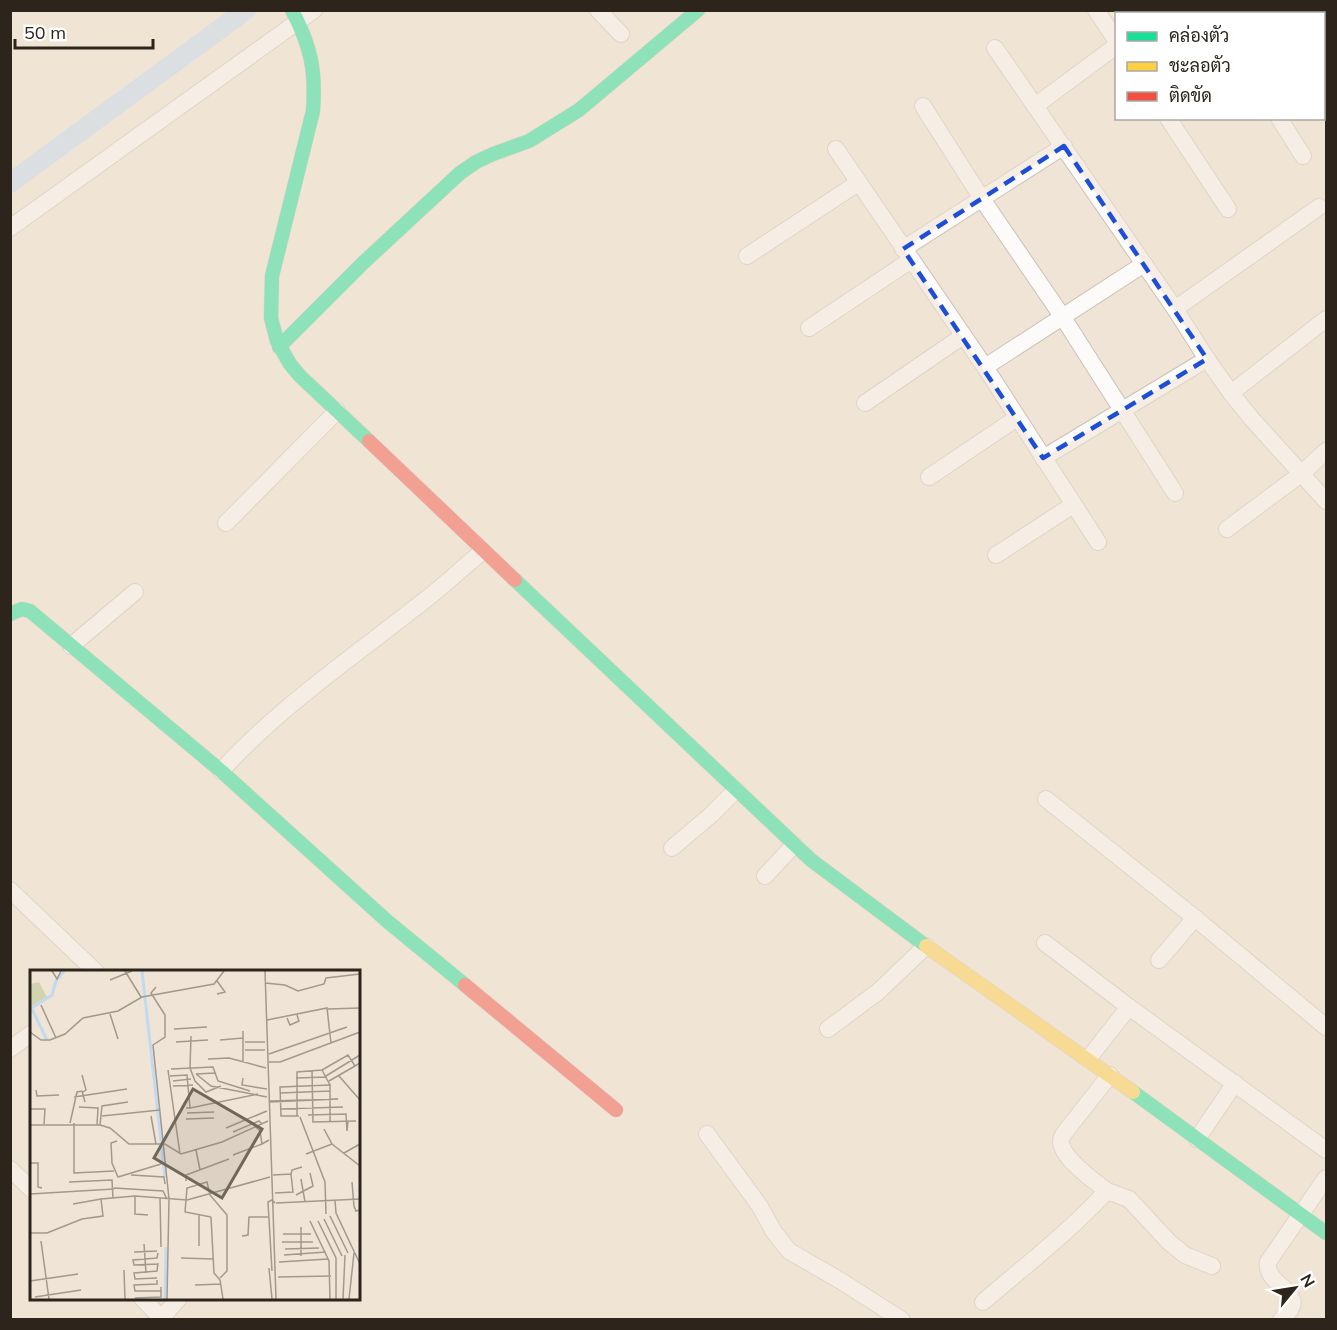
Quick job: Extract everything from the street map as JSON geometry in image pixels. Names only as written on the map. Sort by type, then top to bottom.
[{"type":"street","points":[[10,228],[295,17],[314,10]]},
{"type":"street","points":[[598,10],[621,34]]},
{"type":"street","points":[[279,347],[363,263],[460,173],[493,154],[529,141],[579,110],[698,10]]},
{"type":"street","points":[[1096,10],[1115,38]]},
{"type":"street","points":[[295,17],[309,48],[315,90],[313,111],[272,276],[271,318],[279,347],[289,364],[794,845],[926,946],[1088,1059],[1326,1233]]},
{"type":"street","points":[[1035,106],[1115,47]]},
{"type":"street","points":[[995,48],[1064,146],[1207,359],[1251,418],[1326,501]]},
{"type":"street","points":[[923,106],[982,199],[1062,316],[1175,494]]},
{"type":"street","points":[[1169,120],[1228,209]]},
{"type":"street","points":[[1280,120],[1303,156]]},
{"type":"street","points":[[809,328],[982,199],[1064,146]]},
{"type":"street","points":[[836,149],[985,368],[1098,542]]},
{"type":"street","points":[[747,256],[858,183]]},
{"type":"street","points":[[1175,309],[1319,207]]},
{"type":"street","points":[[985,368],[1144,264]]},
{"type":"street","points":[[1232,393],[1326,319]]},
{"type":"street","points":[[865,403],[963,336]]},
{"type":"street","points":[[1043,458],[1207,359]]},
{"type":"street","points":[[226,523],[337,411]]},
{"type":"street","points":[[928,477],[1017,418]]},
{"type":"street","points":[[1227,529],[1301,474],[1326,451]]},
{"type":"street","points":[[996,555],[1073,505]]},
{"type":"street","points":[[221,771],[274,718],[435,592],[483,550]]},
{"type":"street","points":[[71,646],[135,592]]},
{"type":"street","points":[[10,614],[22,609],[30,611],[221,771],[387,921],[616,1110]]},
{"type":"street","points":[[672,848],[712,814],[735,790]]},
{"type":"street","points":[[1046,799],[1195,918],[1326,1028]]},
{"type":"street","points":[[765,876],[794,845]]},
{"type":"street","points":[[10,890],[94,970]]},
{"type":"street","points":[[1159,960],[1195,918]]},
{"type":"street","points":[[1046,943],[1129,1007],[1326,1150]]},
{"type":"street","points":[[828,1029],[879,991],[926,946]]},
{"type":"street","points":[[1088,1059],[1129,1007]]},
{"type":"street","points":[[10,1048],[30,1034]]},
{"type":"street","points":[[1110,1075],[1065,1132],[1061,1140],[1063,1149],[1070,1159],[1107,1191],[1129,1199],[1169,1242],[1185,1255],[1212,1266]]},
{"type":"street","points":[[1197,1139],[1235,1083]]},
{"type":"street","points":[[707,1134],[759,1205],[774,1232],[789,1251],[902,1320]]},
{"type":"street","points":[[10,1169],[30,1188]]},
{"type":"street","points":[[1281,1320],[1294,1302],[1270,1274],[1267,1268],[1268,1262],[1326,1178]]},
{"type":"street","points":[[983,1302],[1062,1235],[1107,1191]]},
{"type":"street","points":[[143,1300],[162,1319],[178,1300]]},
{"type":"highlighted area","points":[[1064,146],[1207,359],[1043,458],[903,249]]},
{"type":"waterway","points":[[10,183],[246,10]]},
{"type":"traffic: fast","points":[[292,10],[311,59],[314,83],[313,111],[272,276],[271,318],[277,341],[290,364],[369,441]]},
{"type":"traffic: fast","points":[[279,347],[363,263],[460,173],[493,154],[529,141],[579,110],[698,10]]},
{"type":"traffic: fast","points":[[515,580],[811,860],[926,946]]},
{"type":"traffic: fast","points":[[10,614],[22,609],[30,611],[221,771],[387,921],[465,985]]},
{"type":"traffic: fast","points":[[1133,1092],[1326,1233]]},
{"type":"traffic: slow","points":[[926,946],[1133,1092]]},
{"type":"traffic: jam","points":[[369,441],[515,580]]},
{"type":"traffic: jam","points":[[465,985],[616,1110]]}]
